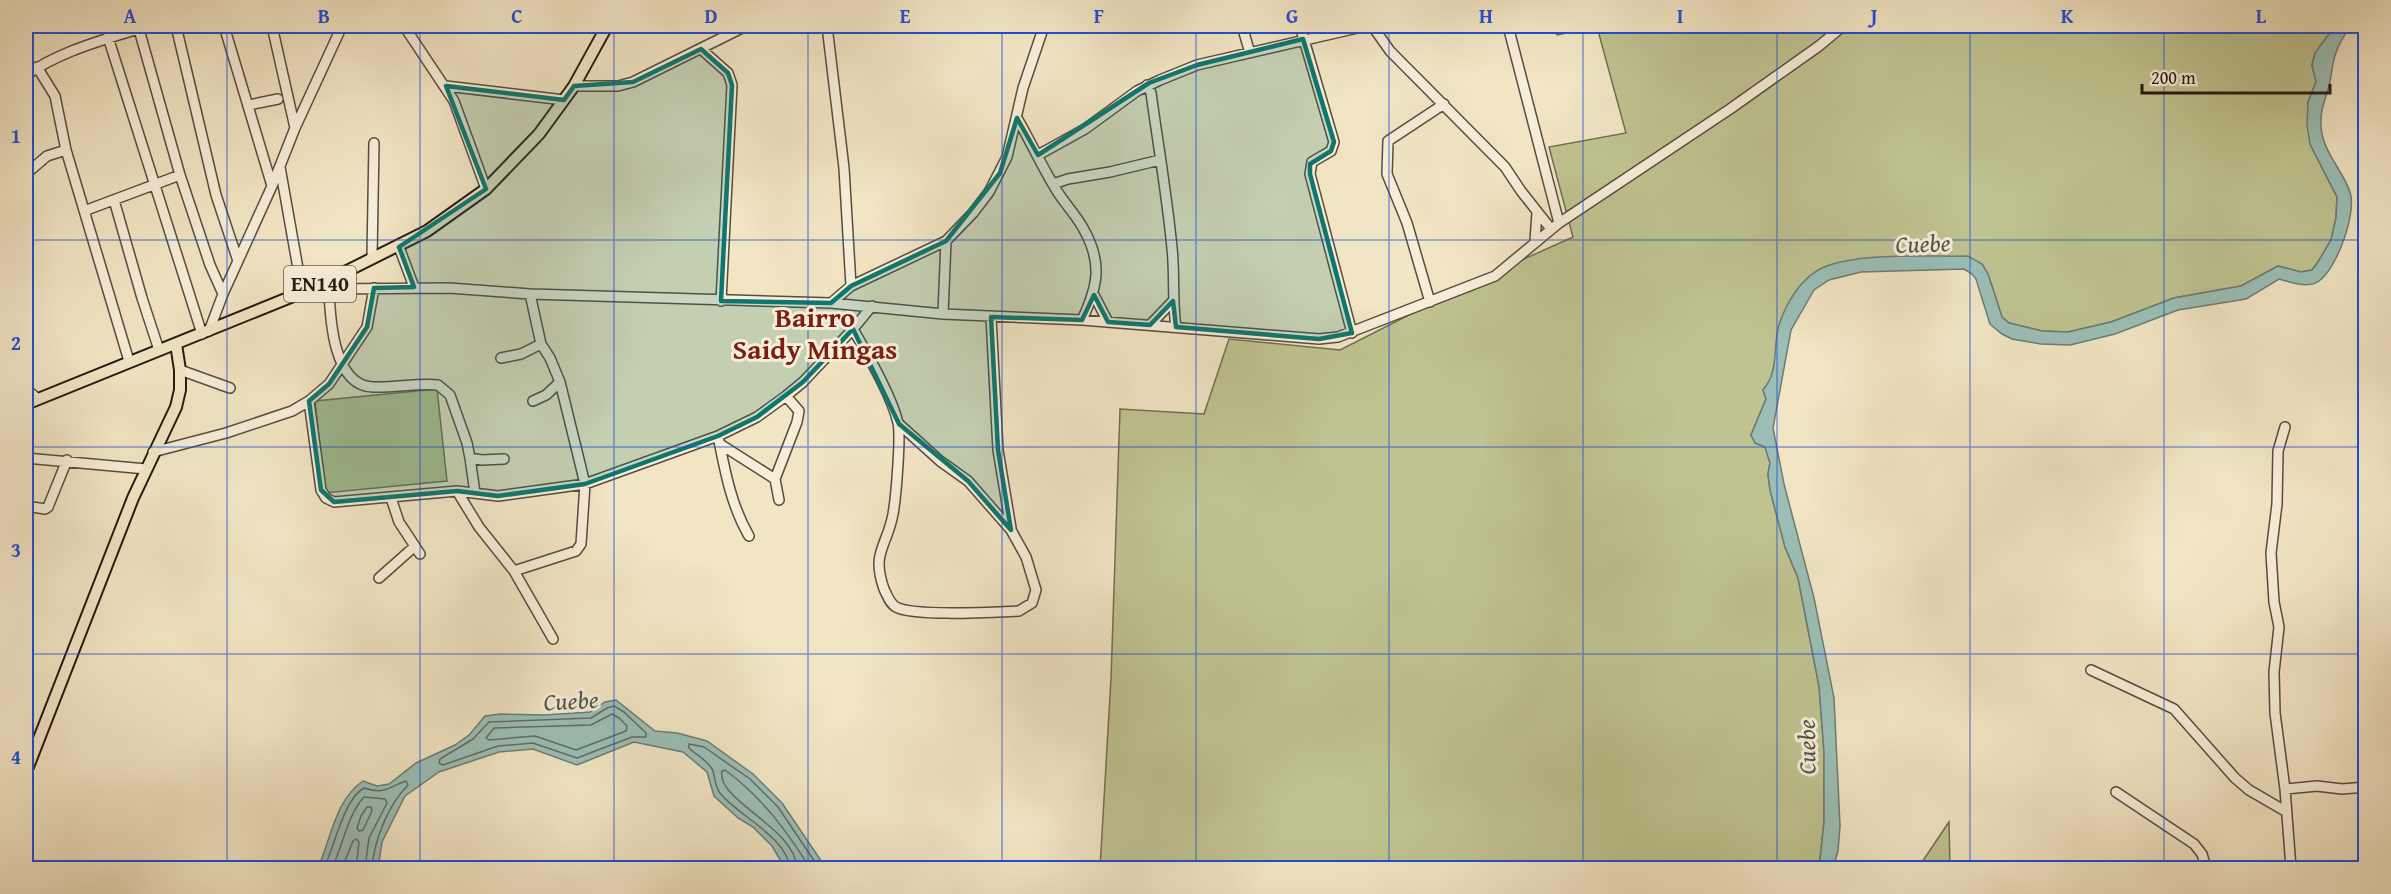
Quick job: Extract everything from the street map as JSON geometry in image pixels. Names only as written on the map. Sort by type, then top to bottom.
[{"type":"main road","name":"EN140","points":[[26,404],[308,290],[399,247],[427,231],[486,189],[539,134],[574,86],[606,26]]},
{"type":"main road","points":[[26,772],[153,452],[176,408],[180,390],[180,370],[176,344]]},
{"type":"street","points":[[176,26],[216,195],[238,261]]},
{"type":"street","points":[[224,26],[272,186]]},
{"type":"street","points":[[272,26],[295,128]]},
{"type":"street","points":[[206,332],[342,26]]},
{"type":"street","points":[[404,26],[446,86],[461,118],[486,189]]},
{"type":"street","points":[[574,86],[618,86],[633,82],[746,26]]},
{"type":"street","points":[[827,26],[844,168],[851,286]]},
{"type":"street","points":[[831,303],[851,286],[946,241],[974,213],[989,192],[1007,157],[1025,79],[1044,26]]},
{"type":"street","points":[[1242,26],[1250,53]]},
{"type":"street","points":[[1300,26],[1334,142],[1331,151],[1312,162],[1311,174],[1352,333]]},
{"type":"street","points":[[1508,26],[1559,223]]},
{"type":"street","points":[[280,166],[308,290],[414,287],[530,294],[831,303],[944,314],[1082,320],[1319,339],[1338,338],[1495,276],[1559,223],[1730,109],[1826,41],[1843,26]]},
{"type":"street","points":[[26,75],[61,54],[141,27],[180,175],[210,265],[223,294]]},
{"type":"street","points":[[1038,154],[1085,129],[1160,80],[1197,65],[1354,27],[1373,27],[1390,51],[1505,167],[1551,229]]},
{"type":"street","points":[[108,37],[154,184],[206,332]]},
{"type":"street","points":[[701,49],[728,73],[732,85],[720,301]]},
{"type":"street","points":[[37,67],[55,96],[66,150],[129,361]]},
{"type":"street","points":[[446,86],[564,100]]},
{"type":"street","points":[[1149,89],[1172,249],[1176,327]]},
{"type":"street","points":[[249,105],[278,99]]},
{"type":"street","points":[[1430,302],[1407,223],[1387,174],[1388,141],[1444,104]]},
{"type":"street","points":[[1017,118],[1053,184],[1084,229],[1094,254],[1097,265],[1094,295],[1082,320]]},
{"type":"street","points":[[372,258],[374,143]]},
{"type":"street","points":[[26,174],[47,156],[66,150]]},
{"type":"street","points":[[1053,184],[1160,160]]},
{"type":"street","points":[[84,211],[180,175]]},
{"type":"street","points":[[114,200],[159,350]]},
{"type":"street","points":[[1535,241],[1537,213]]},
{"type":"street","points":[[944,314],[946,241]]},
{"type":"street","points":[[399,247],[414,287]]},
{"type":"street","points":[[153,452],[226,433],[292,411],[309,401],[328,384],[367,327],[374,288]]},
{"type":"street","points":[[329,290],[330,313],[341,364],[352,379],[370,387],[438,385],[450,394],[467,443],[476,493]]},
{"type":"street","points":[[514,571],[580,549],[585,484],[560,382],[541,344],[530,294]]},
{"type":"street","points":[[1094,295],[1108,322]]},
{"type":"street","points":[[1150,325],[1173,302]]},
{"type":"street","points":[[309,401],[321,490],[326,498],[334,502],[457,491],[498,496],[585,484],[719,440],[757,417],[803,382],[872,306]]},
{"type":"street","points":[[991,317],[998,450],[1011,530]]},
{"type":"street","points":[[854,328],[898,424],[893,515],[878,562],[885,592],[895,607],[904,610],[957,613],[1019,611],[1028,607],[1035,598],[1036,590],[1026,557],[1011,530],[968,480],[939,461],[898,424]]},
{"type":"street","points":[[501,357],[521,354],[541,344]]},
{"type":"street","points":[[180,370],[230,388]]},
{"type":"street","points":[[533,401],[560,382]]},
{"type":"street","points":[[26,389],[38,399]]},
{"type":"street","points":[[779,500],[776,479],[799,411],[786,396]]},
{"type":"street","points":[[2285,427],[2278,451],[2277,504],[2271,553],[2278,627],[2274,672],[2275,713],[2285,789],[2291,868]]},
{"type":"street","points":[[719,440],[776,479]]},
{"type":"street","points":[[719,440],[731,494],[739,519],[749,536]]},
{"type":"street","points":[[26,458],[146,469]]},
{"type":"street","points":[[470,458],[504,459]]},
{"type":"street","points":[[26,506],[45,509],[48,507],[67,460]]},
{"type":"street","points":[[457,491],[479,527],[514,571],[553,639]]},
{"type":"street","points":[[379,578],[418,550],[399,522],[391,498]]},
{"type":"street","points":[[2091,670],[2174,709],[2248,790],[2287,812]]},
{"type":"street","points":[[2285,789],[2317,786],[2342,789],[2366,787]]},
{"type":"street","points":[[2116,792],[2194,844],[2202,854],[2206,868]]},
{"type":"highlighted area","points":[[1303,39],[1334,142],[1331,151],[1310,164],[1310,174],[1352,333],[1319,339],[1176,327],[1173,301],[1150,325],[1108,322],[1094,295],[1082,320],[991,317],[998,450],[1011,530],[968,481],[899,424],[853,329],[803,382],[757,417],[718,436],[585,484],[498,496],[457,491],[334,502],[321,490],[309,401],[329,384],[367,327],[374,288],[414,287],[399,247],[486,189],[446,86],[564,100],[574,86],[633,82],[701,49],[728,73],[732,85],[721,301],[831,303],[851,286],[946,241],[1000,173],[1017,118],[1038,155],[1149,83],[1197,65]]},
{"type":"green space","points":[[1554,26],[2335,26],[2315,53],[2312,65],[2316,82],[2308,102],[2310,144],[2337,197],[2336,218],[2331,240],[2312,270],[2301,272],[2278,266],[2241,286],[2174,298],[2111,322],[2068,332],[2042,331],[2009,323],[2002,317],[1988,274],[1982,264],[1823,268],[1775,360],[1771,379],[1763,390],[1766,399],[1751,435],[1755,443],[1765,447],[1770,463],[1768,474],[1770,490],[1785,547],[1798,578],[1819,686],[1824,752],[1824,822],[1819,868],[1100,868],[1111,679],[1120,409],[1204,414],[1229,339],[1340,350],[1484,277],[1573,237],[1549,147],[1626,133],[1597,27],[1557,35]]},
{"type":"green space","points":[[437,389],[447,481],[325,493],[315,401]]},
{"type":"green space","points":[[1949,822],[1950,868],[1918,868]]},
{"type":"water","points":[[2335,26],[2350,26],[2334,59],[2322,110],[2321,126],[2325,144],[2350,192],[2351,213],[2339,253],[2319,281],[2299,284],[2279,279],[2246,299],[2178,310],[2115,334],[2070,345],[2041,344],[2012,339],[2002,334],[1990,324],[1976,279],[1964,269],[1861,272],[1829,280],[1814,290],[1791,330],[1773,428],[1784,484],[1814,598],[1834,698],[1840,826],[1838,851],[1833,868],[1819,868],[1824,822],[1824,752],[1819,686],[1798,578],[1785,547],[1770,490],[1768,474],[1770,463],[1765,447],[1755,443],[1751,435],[1766,399],[1763,390],[1772,375],[1779,325],[1790,300],[1814,272],[1837,263],[1873,257],[1968,256],[1982,264],[1988,274],[2002,317],[2009,323],[2042,331],[2068,332],[2111,322],[2174,298],[2241,286],[2278,266],[2301,272],[2312,270],[2331,240],[2336,218],[2337,197],[2310,144],[2307,124],[2308,102],[2316,82],[2312,65],[2315,53]]},
{"type":"water","points":[[616,700],[655,731],[677,733],[707,741],[753,774],[782,803],[826,868],[785,868],[772,846],[753,827],[738,818],[714,796],[707,772],[683,752],[634,742],[577,765],[533,749],[499,752],[439,772],[405,796],[382,842],[378,868],[318,868],[340,809],[354,789],[363,781],[377,786],[389,784],[416,763],[455,745],[469,735],[485,716],[590,712],[605,702]]},
{"type":"district","name":"Bairro Saidy Mingas","points":[[815,333]]},
{"type":"water label","name":"Cuebe","points":[[1923,244]]},
{"type":"water label","name":"Cuebe","points":[[571,701]]},
{"type":"water label","name":"Cuebe","points":[[1807,747]]}]
